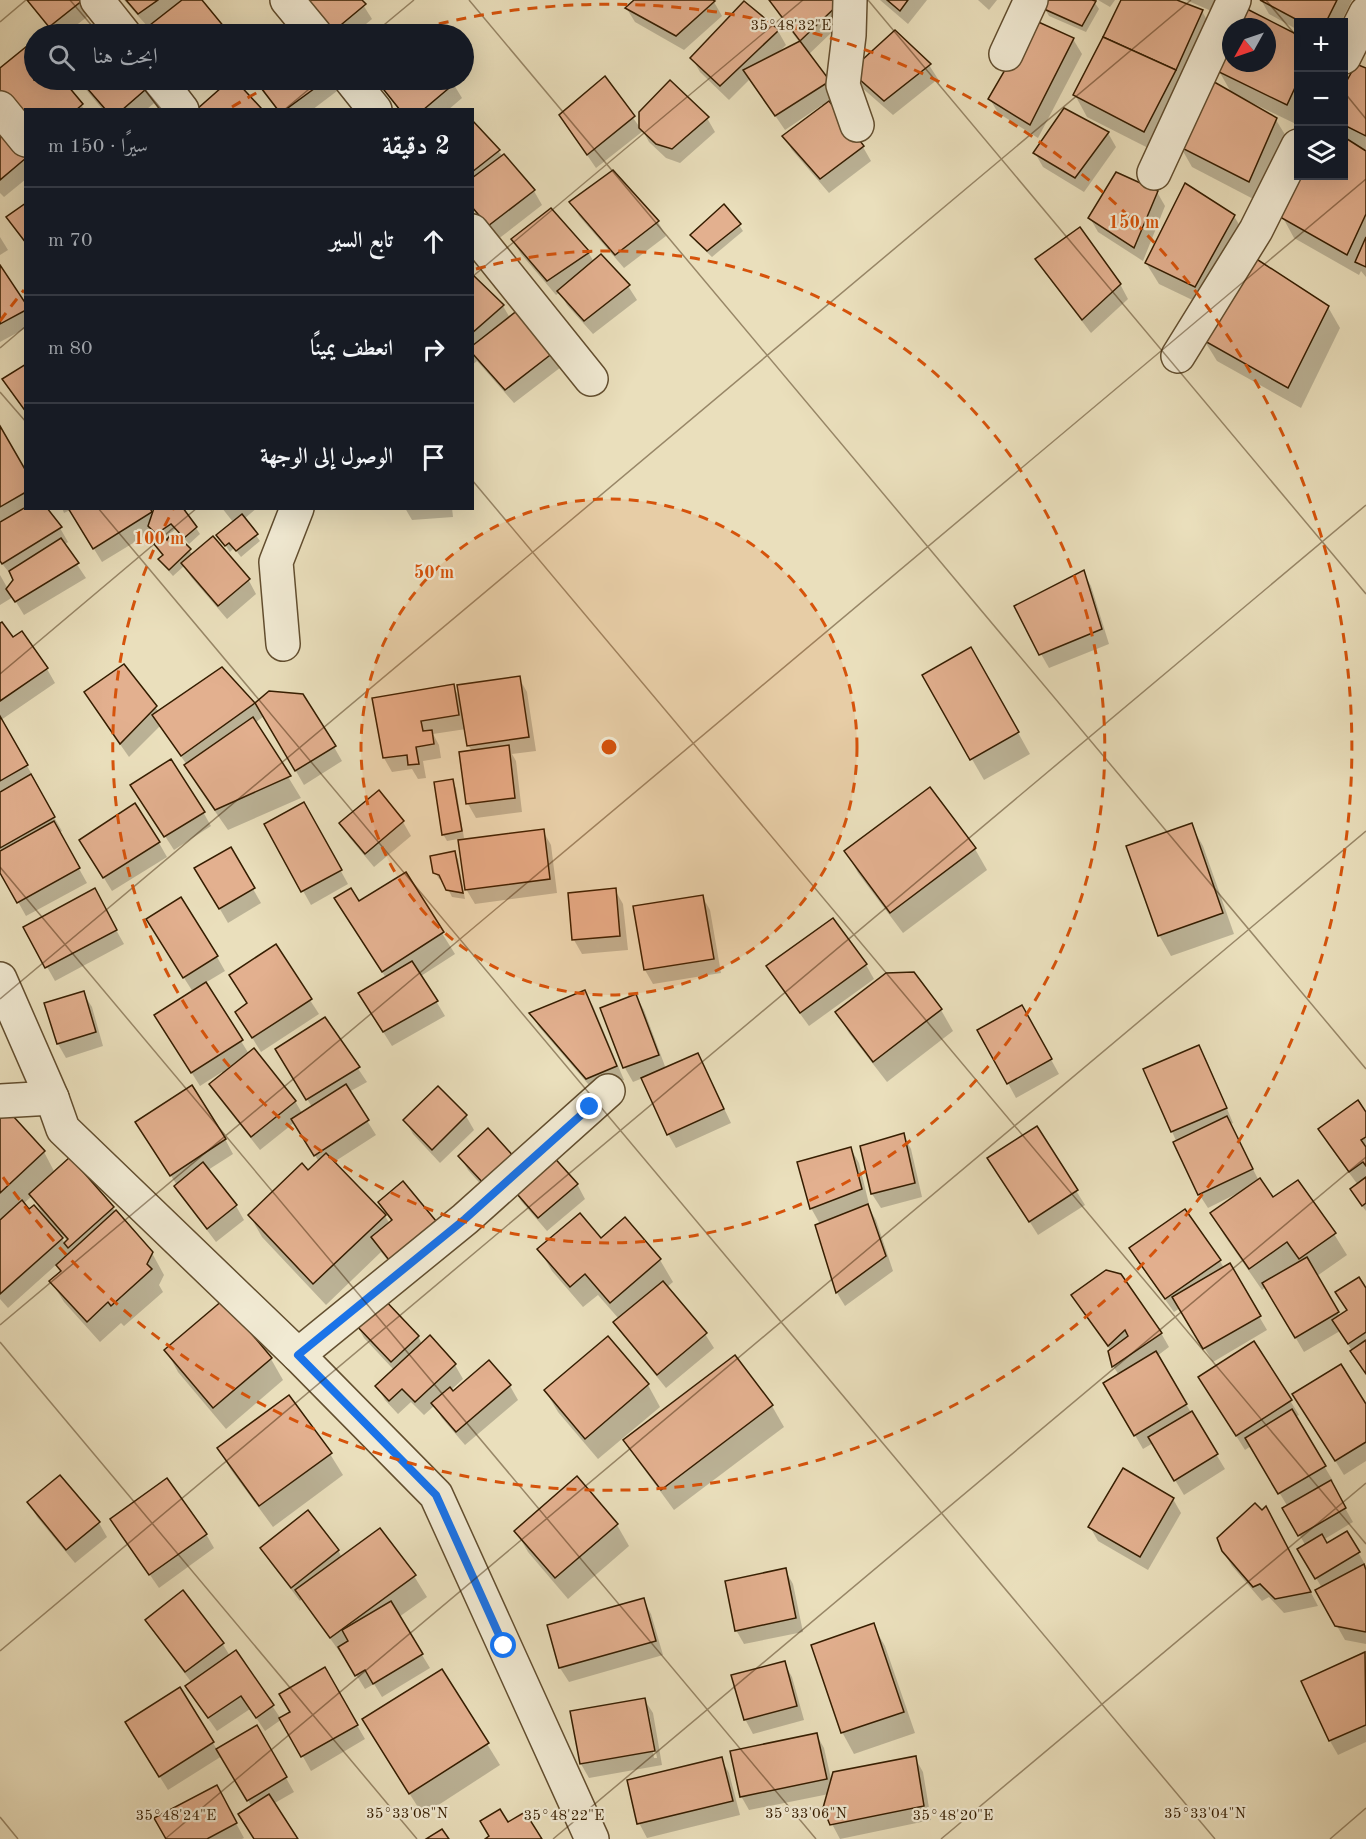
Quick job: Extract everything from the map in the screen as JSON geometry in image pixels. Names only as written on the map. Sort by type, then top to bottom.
[{"type":"street","points":[[97,0],[116,24]]},
{"type":"street","points":[[287,0],[307,24]]},
{"type":"street","points":[[850,0],[849,35],[843,86],[857,125]]},
{"type":"street","points":[[1006,54],[1031,0]]},
{"type":"street","points":[[1154,173],[1234,0]]},
{"type":"street","points":[[1348,49],[1366,13]]},
{"type":"street","points":[[167,90],[180,108]]},
{"type":"street","points":[[359,90],[373,108]]},
{"type":"street","points":[[0,108],[24,138]]},
{"type":"street","points":[[1178,356],[1256,230],[1294,156]]},
{"type":"street","points":[[474,233],[591,379]]},
{"type":"street","points":[[283,644],[276,562],[296,510]]},
{"type":"street","points":[[0,980],[52,1098],[63,1129],[298,1355],[436,1495],[592,1839]]},
{"type":"street","points":[[298,1355],[465,1219],[608,1091]]},
{"type":"street","points":[[0,1101],[52,1098]]},
{"type":"building","points":[[27,0],[83,0],[53,24],[47,24]]},
{"type":"building","points":[[126,0],[158,0],[138,14]]},
{"type":"building","points":[[182,0],[202,0],[222,24],[151,24]]},
{"type":"building","points":[[299,0],[362,0],[366,4],[342,24],[321,24]]},
{"type":"building","points":[[634,0],[715,1],[676,36],[625,8]]},
{"type":"building","points":[[769,0],[843,0],[800,41]]},
{"type":"building","points":[[887,0],[908,0],[900,11]]},
{"type":"building","points":[[1048,0],[1096,1],[1082,26],[1044,9]]},
{"type":"building","points":[[1121,0],[1177,0],[1203,10],[1176,70],[1103,37]]},
{"type":"building","points":[[1260,0],[1337,0],[1328,18],[1294,18]]},
{"type":"building","points":[[744,1],[779,30],[720,86],[690,58]]},
{"type":"building","points":[[1247,9],[1265,18],[1243,18]]},
{"type":"building","points":[[1034,20],[1074,38],[1030,125],[988,99]]},
{"type":"building","points":[[1276,24],[1294,33],[1294,90],[1287,105],[1217,71],[1222,61],[1222,72],[1276,72]]},
{"type":"building","points":[[895,30],[931,64],[884,101],[850,71]]},
{"type":"building","points":[[1103,37],[1176,70],[1144,132],[1073,95]]},
{"type":"building","points":[[800,41],[830,81],[775,116],[743,70]]},
{"type":"building","points":[[24,48],[24,90],[71,90],[83,104],[78,108],[24,108],[24,123],[0,93],[0,68]]},
{"type":"building","points":[[1356,64],[1366,68],[1366,136],[1348,127],[1348,79]]},
{"type":"building","points":[[605,76],[635,116],[587,155],[559,115]]},
{"type":"building","points":[[1209,79],[1277,118],[1249,182],[1178,146]]},
{"type":"building","points":[[670,80],[709,117],[672,149],[656,144],[639,128],[639,112]]},
{"type":"building","points":[[89,90],[145,90],[124,108],[104,108]]},
{"type":"building","points":[[219,90],[244,90],[261,108],[198,108]]},
{"type":"building","points":[[263,90],[312,90],[288,108],[276,108]]},
{"type":"building","points":[[384,90],[447,90],[425,108],[398,108]]},
{"type":"building","points":[[829,101],[864,146],[820,179],[782,136]]},
{"type":"building","points":[[1064,108],[1109,132],[1075,178],[1033,153]]},
{"type":"building","points":[[474,122],[500,150],[474,170]]},
{"type":"building","points":[[0,125],[24,154],[24,160],[0,180]]},
{"type":"building","points":[[1348,140],[1366,151],[1366,214],[1347,255],[1280,217],[1299,180],[1348,180]]},
{"type":"building","points":[[504,154],[535,190],[488,226],[474,209],[474,176]]},
{"type":"building","points":[[613,170],[659,221],[615,255],[569,202]]},
{"type":"building","points":[[1116,172],[1158,191],[1134,248],[1088,218]]},
{"type":"building","points":[[1185,183],[1235,215],[1195,287],[1145,263]]},
{"type":"building","points":[[24,204],[24,240],[6,217]]},
{"type":"building","points":[[724,204],[741,224],[707,251],[690,235]]},
{"type":"building","points":[[551,208],[590,252],[547,281],[511,239]]},
{"type":"building","points":[[1080,227],[1121,284],[1082,320],[1035,259]]},
{"type":"building","points":[[1366,237],[1366,267],[1355,262]]},
{"type":"building","points":[[601,254],[630,285],[584,321],[557,291]]},
{"type":"building","points":[[1255,258],[1329,306],[1288,388],[1203,340]]},
{"type":"building","points":[[0,265],[24,301],[24,311],[0,324]]},
{"type":"building","points":[[474,276],[504,305],[474,331]]},
{"type":"building","points":[[523,306],[558,349],[505,390],[474,355],[474,344]]},
{"type":"building","points":[[24,365],[24,409],[2,379]]},
{"type":"building","points":[[0,426],[24,468],[24,493],[0,507]]},
{"type":"building","points":[[24,508],[24,510],[49,510],[62,527],[2,564],[0,561],[0,522]]},
{"type":"building","points":[[69,510],[151,510],[152,512],[93,549]]},
{"type":"building","points":[[153,510],[184,510],[197,527],[184,538],[171,524],[156,534],[148,526]]},
{"type":"building","points":[[242,514],[258,534],[236,551],[229,543],[225,546],[216,535]]},
{"type":"building","points":[[170,534],[177,543],[181,539],[191,549],[169,570],[158,559],[163,555],[154,544],[163,535],[167,540]]},
{"type":"building","points":[[213,536],[250,579],[218,606],[181,563]]},
{"type":"building","points":[[61,538],[79,563],[15,602],[6,589],[13,580],[9,571]]},
{"type":"building","points":[[1084,570],[1102,629],[1039,655],[1014,606]]},
{"type":"building","points":[[2,622],[13,637],[22,631],[48,668],[0,701],[0,623]]},
{"type":"building","points":[[971,647],[1019,732],[970,760],[922,675]]},
{"type":"building","points":[[124,664],[157,706],[120,744],[84,692]]},
{"type":"building","points":[[222,667],[255,703],[181,756],[152,715]]},
{"type":"building","points":[[520,676],[529,737],[467,746],[457,685]]},
{"type":"building","points":[[454,684],[459,715],[421,721],[423,731],[432,730],[434,744],[416,747],[419,764],[408,765],[407,755],[383,758],[372,698]]},
{"type":"building","points":[[269,691],[303,694],[336,746],[295,771],[255,703]]},
{"type":"building","points":[[0,716],[28,765],[0,781]]},
{"type":"building","points":[[253,717],[291,776],[215,810],[184,765]]},
{"type":"building","points":[[509,745],[515,798],[466,804],[459,752]]},
{"type":"building","points":[[171,759],[205,812],[164,837],[130,785]]},
{"type":"building","points":[[31,774],[55,817],[0,848],[0,792]]},
{"type":"building","points":[[453,779],[462,831],[442,835],[434,782]]},
{"type":"building","points":[[930,787],[976,848],[890,913],[844,851]]},
{"type":"building","points":[[379,790],[404,821],[365,854],[339,823]]},
{"type":"building","points":[[304,802],[342,870],[301,892],[264,824]]},
{"type":"building","points":[[135,803],[160,842],[103,878],[79,840]]},
{"type":"building","points":[[54,821],[80,868],[17,903],[0,873],[0,851]]},
{"type":"building","points":[[1192,823],[1223,913],[1158,936],[1126,846]]},
{"type":"building","points":[[544,829],[550,879],[465,890],[458,840]]},
{"type":"building","points":[[231,847],[255,888],[219,909],[194,868]]},
{"type":"building","points":[[455,851],[463,893],[446,890],[439,875],[433,873],[430,856]]},
{"type":"building","points":[[406,872],[444,932],[382,972],[334,898],[351,888],[359,901]]},
{"type":"building","points":[[95,888],[117,930],[45,968],[23,927]]},
{"type":"building","points":[[616,888],[620,936],[572,940],[568,893]]},
{"type":"building","points":[[703,895],[714,959],[644,970],[633,906]]},
{"type":"building","points":[[181,897],[218,956],[183,978],[146,919]]},
{"type":"building","points":[[833,918],[867,964],[800,1013],[766,966]]},
{"type":"building","points":[[276,944],[312,999],[252,1038],[235,1012],[247,1003],[229,975]]},
{"type":"building","points":[[412,961],[438,1001],[383,1032],[358,993]]},
{"type":"building","points":[[914,972],[942,1009],[873,1062],[835,1012],[886,973]]},
{"type":"building","points":[[206,982],[243,1040],[191,1073],[154,1015]]},
{"type":"building","points":[[585,990],[617,1066],[586,1079],[529,1013]]},
{"type":"building","points":[[84,991],[96,1032],[57,1044],[44,1003]]},
{"type":"building","points":[[636,994],[659,1055],[623,1068],[600,1008]]},
{"type":"building","points":[[1022,1005],[1052,1059],[1007,1084],[977,1030]]},
{"type":"building","points":[[325,1017],[360,1067],[306,1100],[275,1049]]},
{"type":"building","points":[[1199,1045],[1227,1108],[1171,1132],[1143,1069]]},
{"type":"building","points":[[254,1048],[296,1101],[251,1137],[209,1084]]},
{"type":"building","points":[[698,1053],[724,1109],[667,1135],[641,1078]]},
{"type":"building","points":[[346,1084],[369,1120],[314,1156],[291,1119]]},
{"type":"building","points":[[192,1085],[226,1139],[170,1176],[135,1122]]},
{"type":"building","points":[[438,1086],[467,1115],[432,1150],[403,1120]]},
{"type":"building","points":[[1358,1100],[1366,1112],[1366,1137],[1361,1140],[1366,1147],[1366,1166],[1363,1162],[1349,1172],[1318,1129]]},
{"type":"building","points":[[2,1104],[45,1151],[0,1193],[0,1105]]},
{"type":"building","points":[[1227,1116],[1253,1169],[1198,1195],[1173,1142]]},
{"type":"building","points":[[1037,1126],[1078,1190],[1029,1222],[987,1158]]},
{"type":"building","points":[[488,1128],[515,1158],[485,1185],[458,1156]]},
{"type":"building","points":[[904,1133],[915,1183],[871,1194],[860,1146]]},
{"type":"building","points":[[851,1147],[862,1189],[810,1209],[797,1162]]},
{"type":"building","points":[[326,1153],[386,1215],[313,1284],[248,1215],[302,1163],[308,1170]]},
{"type":"building","points":[[550,1153],[578,1184],[538,1218],[511,1187]]},
{"type":"building","points":[[70,1157],[114,1207],[68,1248],[64,1243],[68,1239],[29,1194]]},
{"type":"building","points":[[203,1162],[237,1205],[207,1229],[174,1186]]},
{"type":"building","points":[[1366,1177],[1366,1203],[1362,1206],[1350,1189]]},
{"type":"building","points":[[1260,1178],[1273,1197],[1298,1180],[1336,1233],[1299,1259],[1287,1242],[1249,1269],[1210,1213]]},
{"type":"building","points":[[403,1181],[436,1221],[389,1260],[371,1237],[392,1220],[378,1202]]},
{"type":"building","points":[[22,1200],[29,1209],[34,1205],[63,1238],[0,1294],[0,1220]]},
{"type":"building","points":[[868,1204],[886,1256],[836,1293],[815,1225]]},
{"type":"building","points":[[1185,1209],[1221,1260],[1165,1299],[1129,1248]]},
{"type":"building","points":[[116,1210],[153,1252],[147,1264],[152,1269],[111,1306],[108,1302],[87,1322],[49,1281],[61,1271],[56,1265]]},
{"type":"building","points":[[580,1213],[601,1238],[625,1217],[661,1259],[610,1303],[585,1274],[570,1287],[537,1249]]},
{"type":"building","points":[[1307,1257],[1339,1312],[1295,1338],[1262,1283]]},
{"type":"building","points":[[1230,1263],[1261,1316],[1203,1349],[1172,1297]]},
{"type":"building","points":[[1106,1270],[1121,1274],[1162,1333],[1112,1367],[1108,1351],[1128,1336],[1125,1330],[1108,1346],[1071,1295]]},
{"type":"building","points":[[1359,1277],[1366,1288],[1366,1332],[1348,1344],[1332,1320],[1347,1310],[1335,1292]]},
{"type":"building","points":[[663,1281],[707,1333],[657,1375],[613,1322]]},
{"type":"building","points":[[382,1297],[419,1336],[391,1362],[354,1323]]},
{"type":"building","points":[[223,1300],[272,1358],[213,1408],[164,1350]]},
{"type":"building","points":[[430,1335],[456,1364],[415,1402],[402,1389],[389,1401],[375,1386]]},
{"type":"building","points":[[608,1336],[649,1384],[585,1439],[544,1390]]},
{"type":"building","points":[[1366,1340],[1366,1374],[1350,1351]]},
{"type":"building","points":[[1254,1341],[1292,1400],[1236,1436],[1198,1377]]},
{"type":"building","points":[[1156,1351],[1187,1404],[1134,1436],[1103,1383]]},
{"type":"building","points":[[735,1355],[773,1405],[661,1490],[623,1440]]},
{"type":"building","points":[[489,1360],[511,1385],[456,1432],[431,1403],[450,1387],[453,1391]]},
{"type":"building","points":[[1341,1364],[1366,1404],[1366,1442],[1335,1461],[1292,1394]]},
{"type":"building","points":[[289,1395],[332,1453],[259,1506],[217,1448]]},
{"type":"building","points":[[1292,1409],[1326,1466],[1278,1494],[1245,1438]]},
{"type":"building","points":[[1192,1411],[1218,1454],[1174,1481],[1148,1437]]},
{"type":"building","points":[[1123,1468],[1174,1498],[1140,1557],[1088,1527]]},
{"type":"building","points":[[60,1475],[100,1522],[66,1550],[27,1502]]},
{"type":"building","points":[[577,1476],[618,1524],[555,1578],[514,1531]]},
{"type":"building","points":[[167,1478],[207,1534],[149,1575],[110,1519]]},
{"type":"building","points":[[1331,1480],[1346,1508],[1298,1536],[1282,1508]]},
{"type":"building","points":[[1255,1503],[1262,1510],[1266,1506],[1311,1592],[1275,1599],[1260,1584],[1253,1587],[1222,1551],[1217,1538]]},
{"type":"building","points":[[308,1510],[339,1550],[291,1588],[260,1548]]},
{"type":"building","points":[[380,1528],[416,1575],[330,1638],[295,1590]]},
{"type":"building","points":[[1347,1531],[1360,1552],[1315,1579],[1297,1549],[1322,1534],[1327,1543]]},
{"type":"building","points":[[1364,1564],[1366,1570],[1366,1632],[1335,1626],[1315,1590]]},
{"type":"building","points":[[786,1568],[796,1618],[735,1631],[725,1581]]},
{"type":"building","points":[[183,1590],[224,1643],[185,1672],[145,1620]]},
{"type":"building","points":[[644,1598],[656,1641],[559,1668],[547,1625]]},
{"type":"building","points":[[391,1601],[423,1654],[373,1684],[365,1670],[355,1676],[338,1647],[348,1641],[342,1630]]},
{"type":"building","points":[[874,1623],[904,1712],[841,1733],[811,1645]]},
{"type":"building","points":[[236,1650],[274,1705],[256,1718],[241,1696],[208,1718],[185,1686]]},
{"type":"building","points":[[1365,1652],[1366,1725],[1329,1741],[1301,1681]]},
{"type":"building","points":[[785,1661],[797,1706],[744,1720],[731,1675]]},
{"type":"building","points":[[325,1667],[358,1725],[301,1757],[279,1718],[290,1712],[279,1694]]},
{"type":"building","points":[[442,1669],[489,1743],[409,1794],[362,1719]]},
{"type":"building","points":[[180,1687],[214,1742],[159,1777],[125,1722]]},
{"type":"building","points":[[645,1698],[655,1751],[580,1764],[570,1711]]},
{"type":"building","points":[[257,1725],[287,1777],[247,1801],[216,1749]]},
{"type":"building","points":[[817,1733],[827,1779],[740,1797],[730,1751]]},
{"type":"building","points":[[916,1756],[924,1806],[830,1825],[823,1808],[833,1772]]},
{"type":"building","points":[[722,1757],[733,1801],[637,1824],[627,1780]]},
{"type":"building","points":[[217,1785],[237,1823],[207,1839],[166,1839],[154,1818]]},
{"type":"building","points":[[269,1794],[298,1839],[254,1839],[238,1814]]},
{"type":"building","points":[[500,1809],[508,1822],[525,1812],[542,1839],[485,1839],[489,1836],[480,1821]]},
{"type":"building","points":[[442,1829],[449,1839],[426,1839]]},
{"type":"route","points":[[504,1646],[436,1495],[298,1355],[465,1219],[590,1107]]}]
